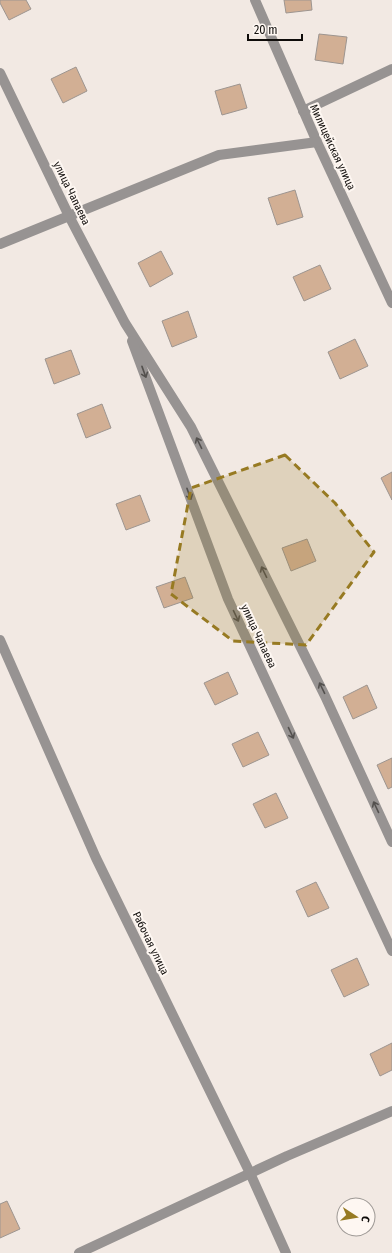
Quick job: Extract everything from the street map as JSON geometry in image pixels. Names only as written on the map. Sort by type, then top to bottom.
[{"type":"street","name":"Милицейская улица","points":[[255,0],[317,142],[392,303]]},
{"type":"street","points":[[303,111],[392,69]]},
{"type":"street","name":"улица Чапаева","points":[[0,74],[69,216],[125,323],[191,426],[325,696],[392,842]]},
{"type":"street","points":[[0,244],[219,155],[317,142]]},
{"type":"street","name":"улица Чапаева","points":[[125,323],[228,599],[392,951]]},
{"type":"street","name":"Рабочая улица","points":[[0,640],[96,858],[250,1173],[286,1253]]},
{"type":"street","points":[[79,1253],[250,1173],[392,1111]]},
{"type":"highlighted area","points":[[285,455],[335,503],[374,552],[306,645],[233,641],[171,594],[191,488]]},
{"type":"building","points":[[0,0],[26,0],[31,9],[9,20],[0,3]]},
{"type":"building","points":[[284,0],[311,0],[312,10],[286,13]]},
{"type":"building","points":[[319,34],[347,37],[343,64],[315,60]]},
{"type":"building","points":[[76,67],[87,91],[63,103],[51,79]]},
{"type":"building","points":[[240,84],[247,108],[222,115],[215,91]]},
{"type":"building","points":[[295,190],[303,217],[277,225],[268,198]]},
{"type":"building","points":[[161,251],[173,274],[150,287],[138,263]]},
{"type":"building","points":[[320,265],[331,289],[304,301],[293,277]]},
{"type":"building","points":[[188,311],[197,337],[172,347],[162,321]]},
{"type":"building","points":[[355,339],[368,366],[340,379],[328,352]]},
{"type":"building","points":[[71,350],[80,374],[54,384],[45,359]]},
{"type":"building","points":[[102,404],[111,428],[86,438],[77,414]]},
{"type":"building","points":[[392,472],[392,500],[381,478]]},
{"type":"building","points":[[140,495],[150,521],[126,530],[116,504]]},
{"type":"building","points":[[307,539],[316,561],[291,571],[282,548]]},
{"type":"building","points":[[185,577],[193,598],[164,608],[156,587]]},
{"type":"building","points":[[228,672],[238,694],[215,705],[204,683]]},
{"type":"building","points":[[367,685],[377,708],[353,719],[343,697]]},
{"type":"building","points":[[258,732],[269,755],[243,767],[232,744]]},
{"type":"building","points":[[392,758],[392,787],[388,789],[377,765]]},
{"type":"building","points":[[276,793],[288,818],[265,828],[253,804]]},
{"type":"building","points":[[316,882],[329,908],[308,917],[296,891]]},
{"type":"building","points":[[357,958],[369,985],[344,997],[331,970]]},
{"type":"building","points":[[392,1043],[392,1070],[380,1076],[370,1054]]},
{"type":"building","points":[[7,1201],[20,1229],[0,1238],[0,1204]]}]
